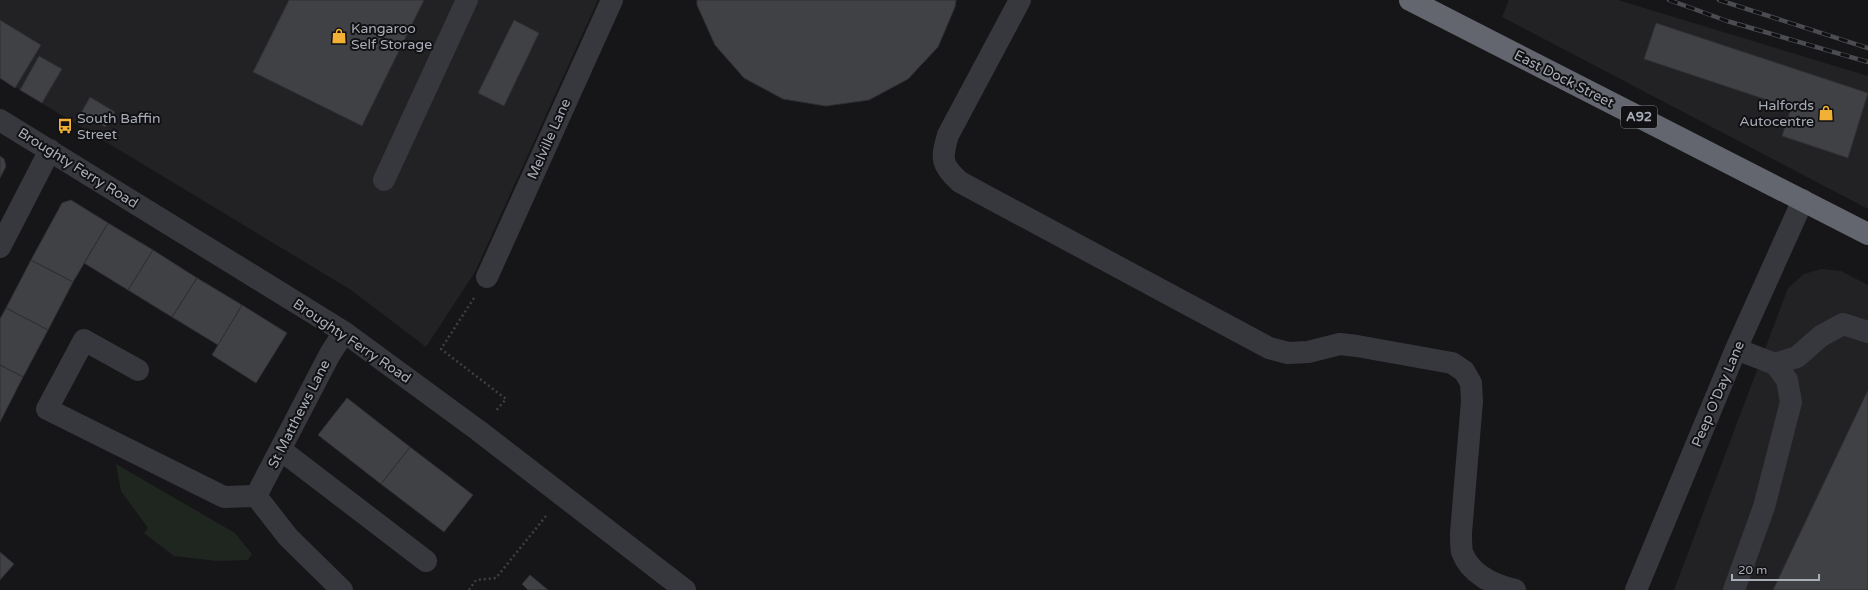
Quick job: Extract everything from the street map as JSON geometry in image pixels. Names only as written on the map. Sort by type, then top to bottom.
[{"type":"highway","name":"East Dock Street","points":[[1410,0],[1868,234]]},
{"type":"street","points":[[384,180],[466,0]]},
{"type":"street","name":"Melville Lane","points":[[487,277],[612,0]]},
{"type":"street","points":[[1020,0],[948,135],[943,152],[946,170],[960,182],[1269,348],[1288,353],[1308,352],[1340,344],[1357,346],[1434,359],[1452,364],[1464,371],[1471,383],[1472,401],[1461,533],[1462,552],[1473,569],[1490,582],[1515,590]]},
{"type":"street","name":"Broughty Ferry Road","points":[[0,120],[344,332],[484,436],[685,590]]},
{"type":"street","points":[[0,246],[50,150]]},
{"type":"street","name":"Peep O'Day Lane","points":[[1636,590],[1736,349],[1803,200]]},
{"type":"street","points":[[1775,364],[1797,357],[1821,336],[1843,324],[1868,332]]},
{"type":"street","name":"St Matthews Lane","points":[[256,496],[330,354],[344,332]]},
{"type":"street","points":[[138,370],[84,340],[47,409],[224,497],[256,496],[288,537],[337,588]]},
{"type":"street","points":[[1734,590],[1764,506],[1791,402],[1787,380],[1775,364],[1736,349]]},
{"type":"street","points":[[281,450],[426,561]]},
{"type":"path","points":[[487,277],[441,349],[506,399]]},
{"type":"path","points":[[469,590],[476,580],[496,578],[531,535]]},
{"type":"shaded area","points":[[0,0],[598,0],[475,272],[426,347],[351,290],[0,78]]},
{"type":"shaded area","points":[[1509,0],[1618,0],[1868,76],[1868,209],[1502,17]]},
{"type":"shaded area","points":[[1821,269],[1841,271],[1868,285],[1868,590],[1674,590],[1788,288],[1804,274]]},
{"type":"shaded area","points":[[116,464],[235,533],[252,554],[248,560],[217,561],[174,556],[144,533],[148,528],[121,491]]},
{"type":"building","name":"Kangaroo Self Storage","points":[[289,0],[424,0],[362,126],[253,72]]},
{"type":"building","points":[[697,0],[956,0],[955,7],[938,47],[908,79],[869,100],[826,106],[783,99],[744,78],[715,45],[697,5]]},
{"type":"building","points":[[0,20],[41,45],[15,88],[0,78]]},
{"type":"building","points":[[514,20],[539,33],[504,106],[478,93]]},
{"type":"building","points":[[1656,23],[1868,93],[1848,158],[1782,136],[1791,108],[1644,59]]},
{"type":"building","points":[[39,56],[62,69],[42,103],[20,90]]},
{"type":"building","points":[[90,97],[115,112],[105,127],[81,113]]},
{"type":"building","points":[[0,156],[4,159],[6,166],[0,178]]},
{"type":"building","points":[[71,200],[108,223],[73,282],[31,260],[62,203]]},
{"type":"building","points":[[108,223],[153,250],[128,290],[84,263]]},
{"type":"building","points":[[153,250],[197,278],[172,317],[128,290]]},
{"type":"building","points":[[31,260],[73,282],[48,330],[6,308]]},
{"type":"building","points":[[197,278],[242,305],[218,345],[172,317]]},
{"type":"building","points":[[242,305],[287,333],[256,383],[212,355]]},
{"type":"building","points":[[6,308],[48,330],[23,377],[0,365],[0,319]]},
{"type":"building","points":[[0,365],[23,377],[0,422]]},
{"type":"building","points":[[1868,390],[1868,590],[1773,590]]},
{"type":"building","points":[[347,398],[410,447],[381,484],[318,435]]},
{"type":"building","points":[[410,447],[473,495],[444,532],[381,484]]},
{"type":"building","points":[[0,552],[14,564],[0,580]]},
{"type":"building","points":[[530,575],[548,590],[528,590],[522,584]]},
{"type":"railway","points":[[1669,0],[1727,21],[1868,62]]},
{"type":"railway","points":[[1719,0],[1868,48]]},
{"type":"place","name":"Kangaroo Self Storage","points":[[339,36]]},
{"type":"place","name":"Halfords Autocentre","points":[[1826,113]]},
{"type":"place","name":"South Baffin Street","points":[[65,126]]}]
